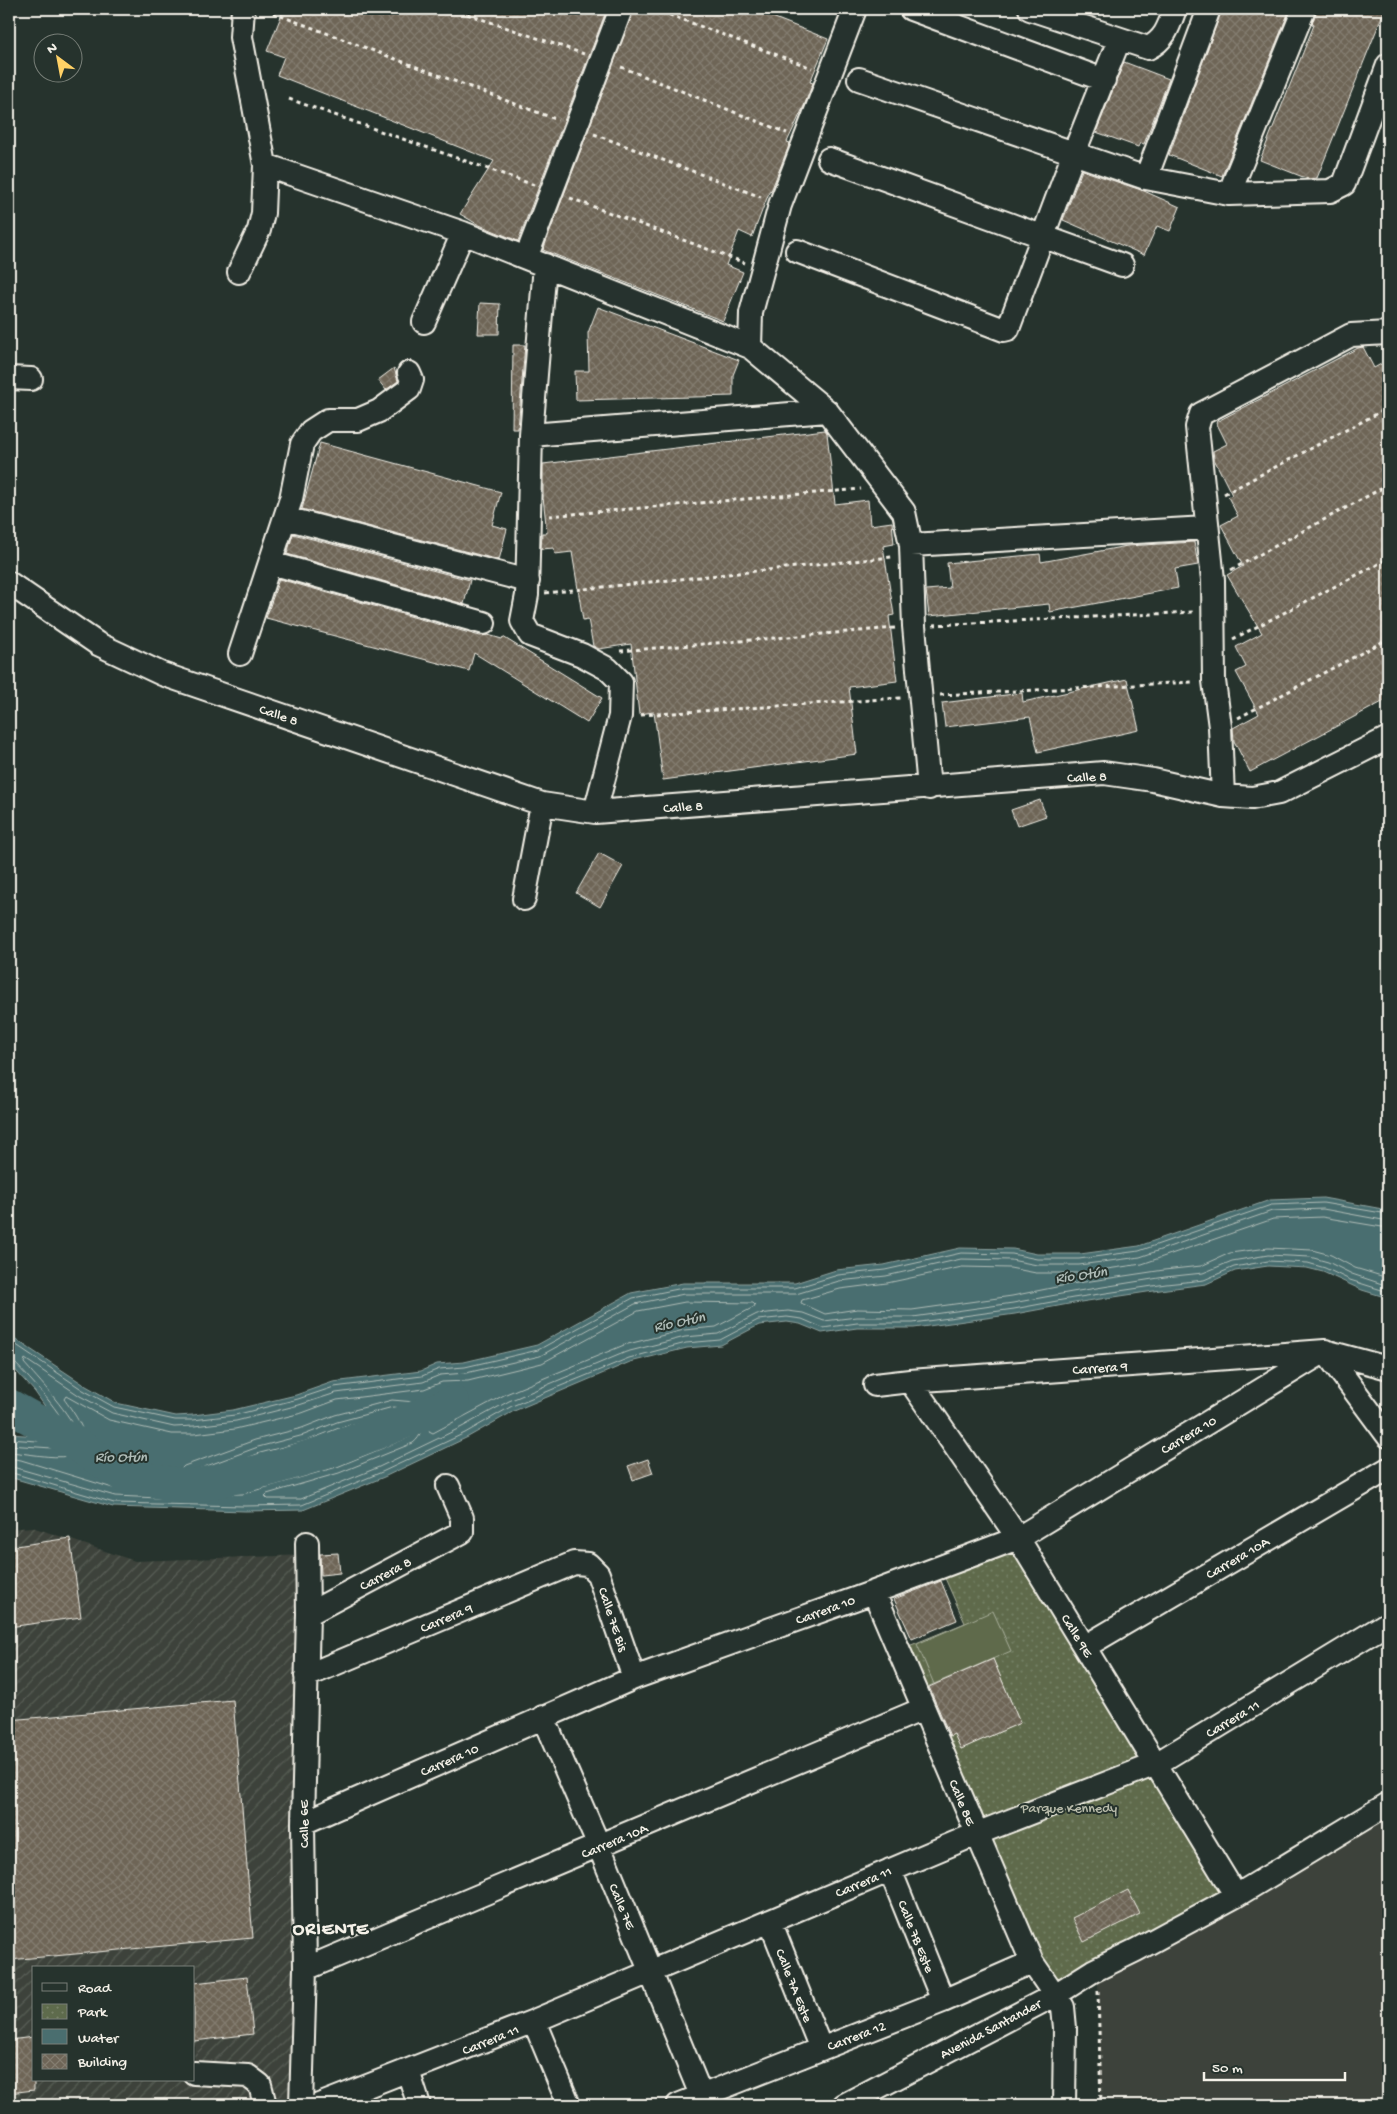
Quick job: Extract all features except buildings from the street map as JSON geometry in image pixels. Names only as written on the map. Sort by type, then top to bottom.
[{"type":"street","points":[[240,272],[259,230],[263,213],[265,165],[242,37],[243,9]]},
{"type":"street","points":[[595,812],[620,716],[621,682],[608,669],[582,655],[530,635],[522,621],[528,588],[536,262],[551,191],[621,9]]},
{"type":"street","points":[[750,347],[751,313],[780,205],[855,9]]},
{"type":"street","points":[[911,9],[1104,80]]},
{"type":"street","points":[[1030,9],[1116,49],[1148,48],[1156,44],[1165,35],[1175,9]]},
{"type":"street","points":[[1146,178],[1209,9]]},
{"type":"street","points":[[1229,194],[1304,9]]},
{"type":"street","points":[[797,251],[1004,330],[1008,329],[1011,326],[1074,153],[1116,49]]},
{"type":"street","points":[[860,79],[1146,178],[1229,194],[1330,191],[1344,184],[1388,65]]},
{"type":"street","points":[[829,159],[1122,265]]},
{"type":"street","points":[[265,165],[463,233],[750,347],[826,411],[886,486],[904,512],[911,550],[918,688],[929,788]]},
{"type":"street","points":[[424,322],[463,233]]},
{"type":"street","points":[[1223,796],[1220,727],[1213,649],[1213,580],[1206,528],[1206,504],[1197,428],[1201,414],[1351,335],[1388,332]]},
{"type":"street","points":[[240,654],[285,518],[302,444],[311,431],[328,420],[358,420],[379,411],[409,389],[412,380],[409,373]]},
{"type":"street","points":[[9,378],[31,379]]},
{"type":"street","points":[[531,435],[826,411]]},
{"type":"street","points":[[285,518],[528,588]]},
{"type":"street","points":[[911,550],[1206,528]]},
{"type":"street","points":[[271,563],[484,622]]},
{"type":"street","name":"Calle 8","points":[[9,582],[98,644],[162,674],[542,804],[595,812],[929,788],[1104,773],[1153,780],[1223,796],[1252,798],[1279,792],[1388,738]]},
{"type":"street","points":[[524,899],[542,804]]},
{"type":"street","points":[[1325,1351],[1388,1436]]},
{"type":"street","name":"Carrera 9","points":[[875,1385],[1325,1351],[1388,1368]]},
{"type":"street","name":"Carrera 10","points":[[303,1822],[634,1678],[1018,1538],[1325,1351]]},
{"type":"street","name":"Calle 9E","points":[[910,1381],[1018,1538],[1086,1646],[1236,1896]]},
{"type":"street","name":"Carrera 10A","points":[[1086,1646],[1388,1468]]},
{"type":"street","name":"Carrera 8","points":[[308,1614],[462,1532],[462,1518],[448,1486]]},
{"type":"street","name":"Calle 6E","points":[[301,2105],[305,1969],[303,1822],[308,1614],[307,1542]]},
{"type":"street","name":"Carrera 9","points":[[306,1676],[574,1563],[588,1564]]},
{"type":"street","name":"Calle 7E Bis","points":[[588,1564],[598,1574],[634,1678]]},
{"type":"street","name":"Calle 8E","points":[[874,1592],[1032,1962],[1059,2001]]},
{"type":"street","name":"Carrera 11","points":[[319,2105],[534,2021],[976,1834],[1156,1764],[1388,1623]]},
{"type":"street","name":"Carrera 10A","points":[[305,1969],[923,1709]]},
{"type":"street","name":"Calle 7E","points":[[543,1717],[599,1846],[701,2095]]},
{"type":"street","name":"Avenida Santander","points":[[876,2105],[1059,2001],[1093,1971],[1236,1896],[1388,1804]]},
{"type":"street","name":"Calle 7B Este","points":[[890,1870],[943,2001]]},
{"type":"street","name":"Calle 7A Este","points":[[770,1921],[821,2049]]},
{"type":"street","name":"Avenida Santander","points":[[844,2105],[1098,1982],[1136,1950]]},
{"type":"street","name":"Carrera 12","points":[[678,2105],[943,2001],[1032,1962]]},
{"type":"street","points":[[1059,2001],[1066,2028],[1064,2105]]},
{"type":"street","points":[[534,2021],[569,2105]]},
{"type":"street","points":[[408,2071],[420,2105]]},
{"type":"street","points":[[195,2073],[248,2076],[260,2085],[265,2105]]},
{"type":"path","points":[[452,9],[601,60],[804,140]]},
{"type":"path","points":[[654,9],[829,75]]},
{"type":"path","points":[[273,13],[780,205]]},
{"type":"path","points":[[289,99],[551,191],[762,269]]},
{"type":"path","points":[[1206,504],[1388,408]]},
{"type":"path","points":[[1213,580],[1388,484]]},
{"type":"path","points":[[530,517],[886,486]]},
{"type":"path","points":[[528,588],[911,550]]},
{"type":"path","points":[[1213,649],[1388,559]]},
{"type":"path","points":[[1220,727],[1388,639]]},
{"type":"path","points":[[1098,1982],[1101,2105]]},
{"type":"shaded area","points":[[32,1527],[135,1561],[307,1555],[301,2105],[9,2105],[9,1529]]},
{"type":"shaded area","points":[[1388,1804],[1388,2105],[1101,2105],[1098,1983],[1136,1950]]},
{"type":"green space","name":"Parque Kennedy","points":[[1018,1538],[1236,1896],[1055,1995],[899,1650],[965,1623],[940,1567]],"holes":[[[993,1659],[1020,1723],[961,1749],[954,1734],[948,1736],[927,1687]]]},
{"type":"green space","points":[[993,1611],[1011,1651],[934,1684],[917,1644]]},
{"type":"water","name":"Río Otún","points":[[1323,1198],[1388,1210],[1388,1298],[1362,1290],[1323,1272],[1307,1268],[1268,1266],[1235,1271],[1206,1284],[914,1328],[857,1328],[822,1333],[800,1324],[787,1322],[759,1325],[721,1345],[687,1348],[630,1362],[514,1411],[468,1437],[384,1477],[303,1510],[245,1511],[113,1507],[9,1477],[9,1434],[67,1438],[35,1392],[9,1363],[9,1335],[86,1386],[116,1403],[176,1416],[193,1415],[233,1410],[296,1395],[333,1382],[421,1371],[437,1364],[464,1362],[537,1345],[631,1293],[683,1283],[795,1283],[836,1270],[884,1265],[960,1248],[1013,1249],[1037,1254],[1080,1254],[1139,1246],[1270,1200]],"holes":[[[397,1418],[413,1421],[408,1433],[335,1463],[242,1489],[192,1489],[191,1484],[262,1458],[308,1445],[340,1432]]]},
{"type":"waterway","name":"Río Otún","points":[[9,1406],[67,1438],[123,1475],[190,1487],[270,1469],[326,1452],[453,1403]]},
{"type":"district","name":"ORIENTE","points":[[331,1927]]}]
